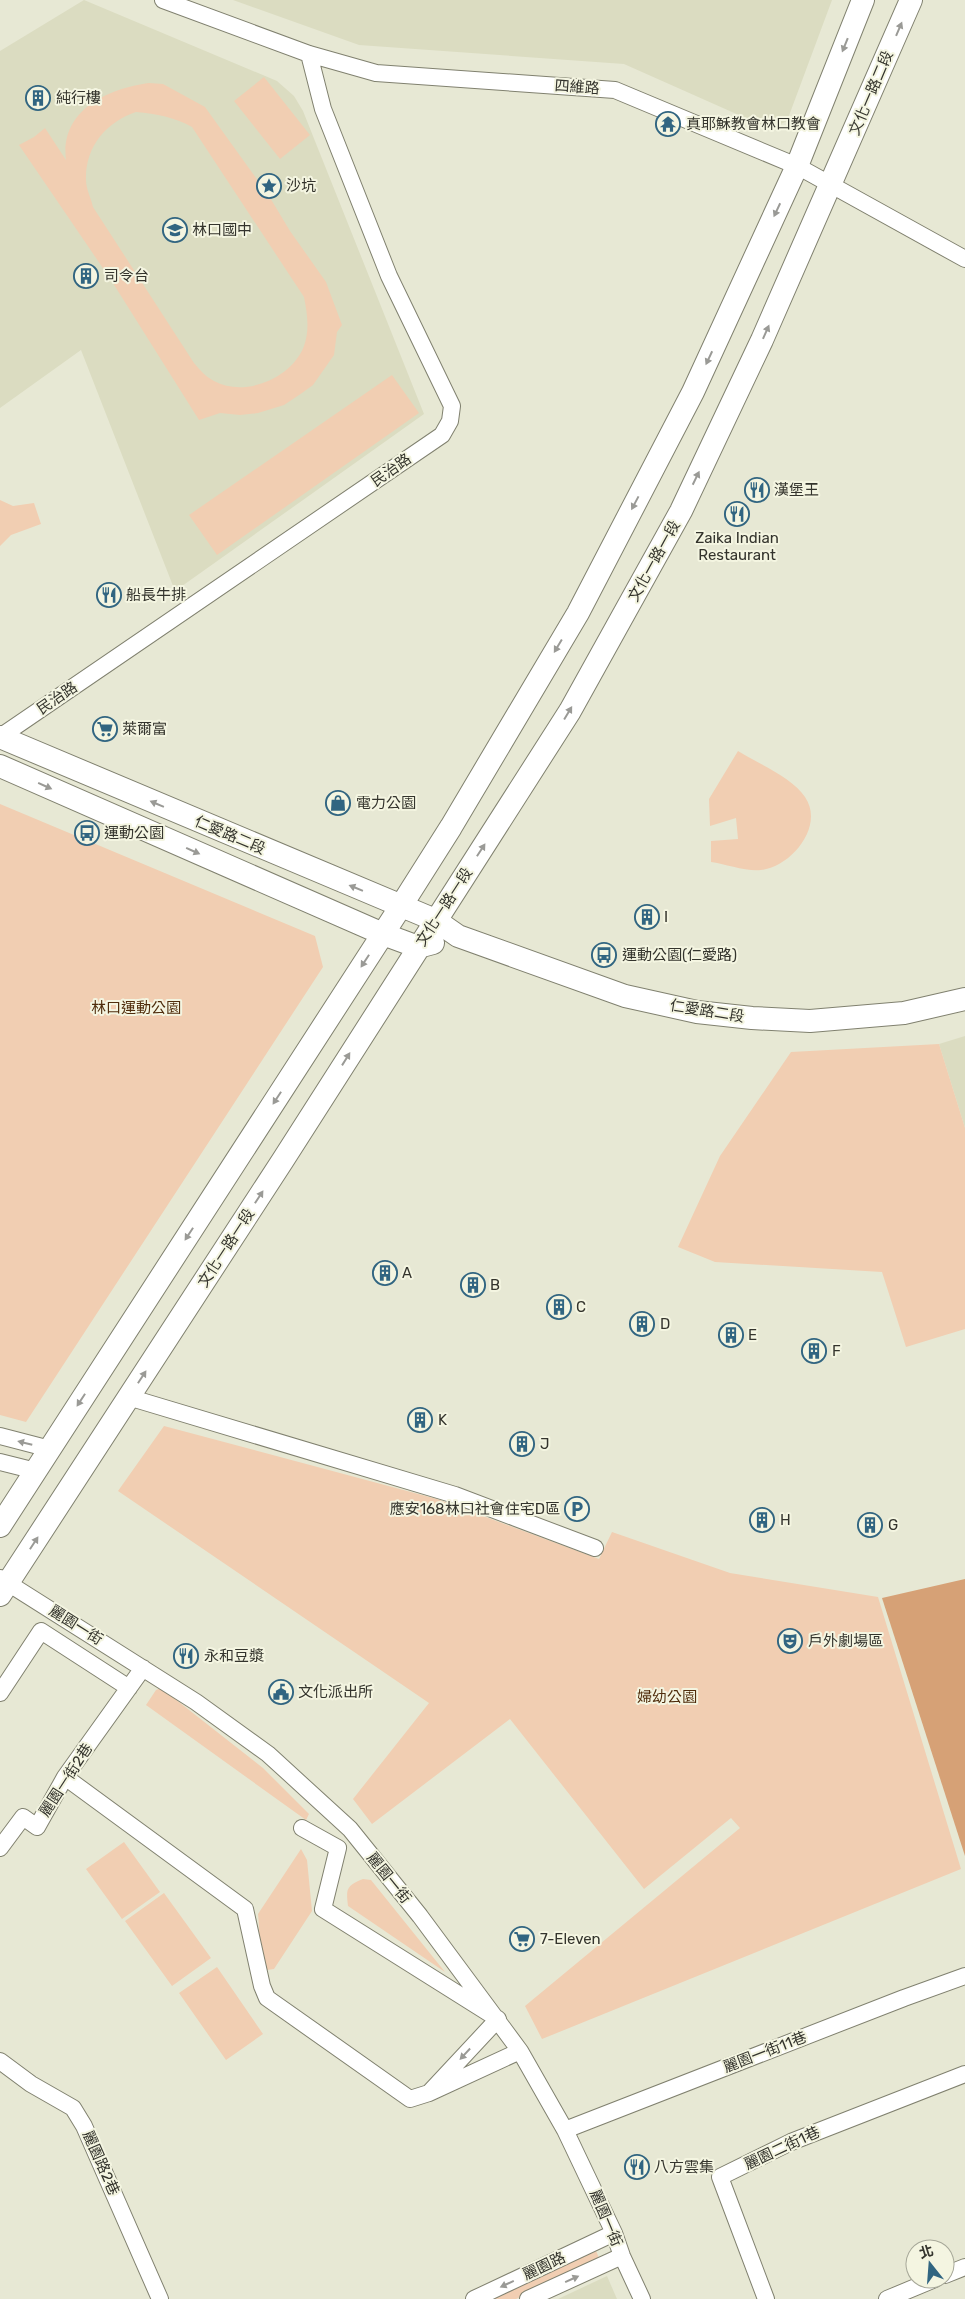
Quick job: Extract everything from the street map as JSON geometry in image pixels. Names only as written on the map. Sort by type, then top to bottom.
[{"type":"main road","points":[[0,1526],[451,827],[582,604],[693,392],[797,166],[863,0]]},
{"type":"main road","name":"文化一路二段","points":[[831,186],[911,0]]},
{"type":"main road","name":"文化一路一段","points":[[3,1586],[283,1160],[418,946],[570,711],[681,511],[762,340],[831,186]]},
{"type":"main road","name":"仁愛路二段","points":[[0,737],[323,875],[435,920],[458,936],[625,996],[697,1012],[752,1018],[810,1021],[904,1014],[965,999]]},
{"type":"main road","name":"仁愛路二段","points":[[0,766],[383,934],[418,946]]},
{"type":"main road","points":[[418,946],[458,936]]},
{"type":"street","name":"四維路","points":[[163,0],[308,54],[376,73],[615,90],[797,166],[965,259]]},
{"type":"street","name":"民治路","points":[[0,737],[442,435],[450,421],[452,406],[389,276],[322,108],[308,54]]},
{"type":"street","points":[[128,1397],[455,1495],[595,1548]]},
{"type":"street","points":[[0,1436],[50,1449]]},
{"type":"street","points":[[0,1462],[36,1471]]},
{"type":"street","name":"麗園一街","points":[[3,1586],[143,1668],[196,1702],[268,1754],[350,1830],[420,1916],[520,2051],[565,2130],[614,2232],[622,2256],[642,2299]]},
{"type":"street","points":[[0,1693],[42,1631],[129,1688]]},
{"type":"street","name":"麗園一街2巷","points":[[0,1848],[6,1827],[22,1817],[37,1826],[66,1777],[143,1668]]},
{"type":"street","points":[[66,1777],[245,1910],[262,1986],[267,1998],[410,2099],[429,2093],[520,2051]]},
{"type":"street","points":[[302,1828],[338,1848],[323,1908],[498,2019],[429,2093]]},
{"type":"street","name":"麗園一街11巷","points":[[565,2130],[965,1976]]},
{"type":"street","name":"麗園路2巷","points":[[0,2061],[31,2084],[73,2108],[84,2126],[160,2299]]},
{"type":"street","name":"麗園二街1巷","points":[[766,2299],[720,2178],[791,2142],[965,2074]]},
{"type":"street","name":"麗園路","points":[[474,2299],[614,2232]]},
{"type":"street","name":"麗園路","points":[[528,2299],[622,2256]]},
{"type":"street","points":[[887,2299],[911,2289]]},
{"type":"shaded area","name":"林口國中","points":[[84,0],[277,81],[294,96],[303,111],[424,414],[175,591],[81,350],[0,408],[0,51]]},
{"type":"shaded area","points":[[233,0],[832,0],[787,121],[770,129],[624,64],[359,45]]},
{"type":"shaded area","points":[[965,1036],[965,1128],[939,1044]]},
{"type":"shaded area","points":[[965,1579],[965,1856],[882,1598]]},
{"type":"shaded area","points":[[607,2276],[617,2299],[558,2299]]},
{"type":"green space","points":[[264,77],[310,135],[280,159],[234,101]]},
{"type":"green space","points":[[149,83],[163,84],[205,107],[269,196],[290,231],[326,282],[342,325],[337,332],[334,355],[313,385],[284,405],[258,413],[240,415],[220,413],[199,420],[111,280],[19,145],[34,137],[45,128],[66,160],[66,143],[70,128],[78,116],[89,105],[102,97],[133,86]],"holes":[[[136,112],[172,118],[192,127],[304,297],[307,315],[306,340],[298,357],[278,376],[253,386],[239,387],[226,386],[214,381],[201,371],[93,207],[86,180],[89,157],[93,147],[99,137],[115,122]]]},
{"type":"green space","points":[[392,375],[419,413],[217,555],[189,515]]},
{"type":"green space","points":[[0,500],[13,506],[34,503],[41,524],[11,535],[0,546]]},
{"type":"green space","points":[[738,751],[792,783],[805,797],[810,808],[811,820],[808,832],[802,843],[783,861],[761,870],[743,869],[711,862],[711,841],[738,839],[736,818],[710,826],[709,799]]},
{"type":"green space","name":"林口運動公園","points":[[0,804],[315,936],[323,967],[26,1422],[0,1415]]},
{"type":"green space","points":[[939,1044],[965,1128],[965,1329],[906,1347],[882,1272],[715,1262],[678,1247],[720,1156],[791,1052]]},
{"type":"green space","name":"婦幼公園","points":[[164,1426],[437,1499],[599,1559],[612,1532],[730,1573],[878,1597],[961,1869],[542,2039],[525,2006],[740,1828],[731,1818],[644,1889],[510,1719],[372,1824],[353,1799],[429,1703],[118,1491]]},
{"type":"green space","points":[[161,1688],[263,1768],[309,1814],[306,1820],[146,1705],[156,1690]]},
{"type":"green space","points":[[124,1842],[160,1892],[122,1919],[86,1869]]},
{"type":"green space","points":[[301,1849],[307,1860],[312,1911],[274,1969],[267,1970],[262,1958],[258,1914]]},
{"type":"green space","points":[[363,1879],[371,1880],[445,1972],[348,1906],[348,1889]]},
{"type":"green space","points":[[164,1893],[211,1958],[172,1986],[125,1921]]},
{"type":"green space","points":[[217,1967],[263,2034],[226,2060],[179,1993]]},
{"type":"green space","points":[[596,2251],[600,2260],[516,2299],[494,2299]]},
{"type":"place","name":"純行樓","points":[[38,98]]},
{"type":"place","name":"真耶穌教會林口教會","points":[[668,124]]},
{"type":"place","name":"沙坑","points":[[269,186]]},
{"type":"place","name":"林口國中","points":[[175,230]]},
{"type":"place","name":"司令台","points":[[86,276]]},
{"type":"place","name":"漢堡王","points":[[757,490]]},
{"type":"place","name":"Zaika Indian Restaurant","points":[[737,514]]},
{"type":"place","name":"船長牛排","points":[[109,595]]},
{"type":"place","name":"萊爾富","points":[[105,729]]},
{"type":"place","name":"電力公園","points":[[338,803]]},
{"type":"place","name":"運動公園","points":[[87,833]]},
{"type":"place","name":"I","points":[[647,917]]},
{"type":"place","name":"運動公園(仁愛路)","points":[[604,955]]},
{"type":"place","name":"A","points":[[385,1273]]},
{"type":"place","name":"B","points":[[473,1285]]},
{"type":"place","name":"C","points":[[559,1307]]},
{"type":"place","name":"D","points":[[642,1324]]},
{"type":"place","name":"E","points":[[731,1335]]},
{"type":"place","name":"F","points":[[814,1351]]},
{"type":"place","name":"K","points":[[420,1420]]},
{"type":"place","name":"J","points":[[522,1444]]},
{"type":"place","name":"應安168林口社會住宅D區","points":[[577,1509]]},
{"type":"place","name":"H","points":[[762,1520]]},
{"type":"place","name":"G","points":[[870,1525]]},
{"type":"place","name":"戶外劇場區","points":[[790,1641]]},
{"type":"place","name":"永和豆漿","points":[[186,1656]]},
{"type":"place","name":"文化派出所","points":[[281,1692]]},
{"type":"place","name":"7-Eleven","points":[[522,1939]]},
{"type":"place","name":"八方雲集","points":[[637,2167]]}]
